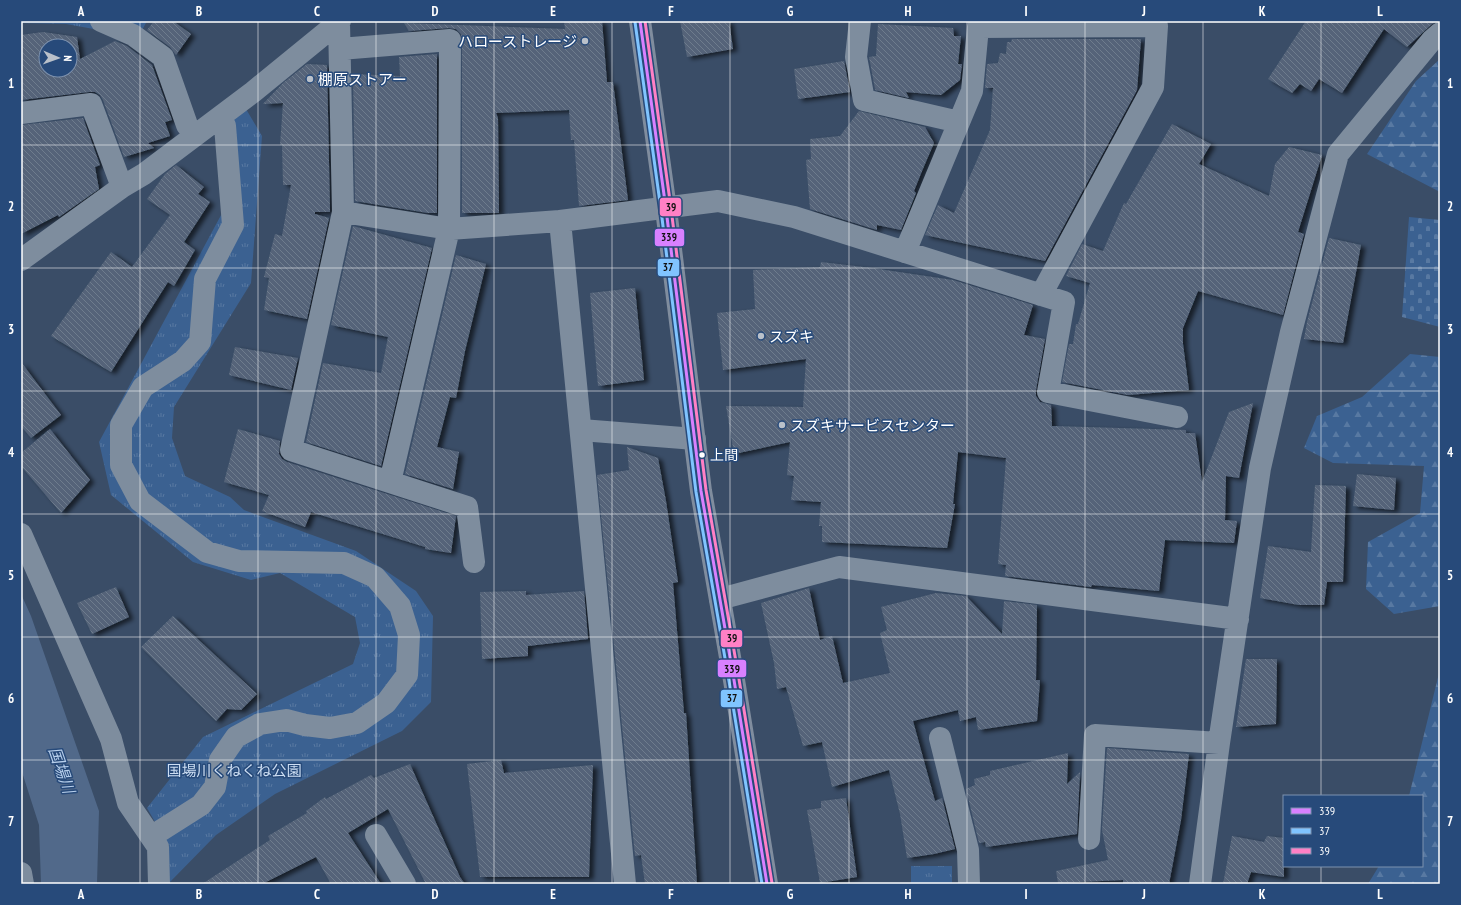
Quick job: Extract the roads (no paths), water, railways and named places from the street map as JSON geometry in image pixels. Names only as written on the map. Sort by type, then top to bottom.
[{"type":"highway","points":[[640,21],[666,209],[694,439],[768,884]]},
{"type":"street","points":[[101,21],[133,35],[163,56],[187,125]]},
{"type":"street","points":[[860,21],[856,57],[864,100],[959,122]]},
{"type":"street","points":[[340,22],[343,212],[291,450],[467,507],[474,562]]},
{"type":"street","points":[[25,250],[144,174],[253,92],[340,22]]},
{"type":"street","points":[[905,252],[972,91],[978,27],[1140,24],[1157,26],[1153,87],[1041,295]]},
{"type":"street","points":[[1200,884],[1219,743],[1260,468],[1291,332],[1338,154],[1432,40],[1440,33]]},
{"type":"street","points":[[340,49],[450,40],[448,229],[390,482]]},
{"type":"street","points":[[21,113],[91,104],[122,187]]},
{"type":"street","points":[[160,831],[201,805],[215,787],[220,760],[236,737],[260,724],[286,720],[304,726],[330,728],[357,723],[386,703],[407,675],[409,635],[400,606],[375,577],[344,563],[239,561],[207,552],[140,501],[121,465],[121,425],[143,387],[183,360],[200,342],[204,279],[233,225],[225,126]]},
{"type":"street","points":[[343,212],[448,229],[560,221],[666,209],[718,201],[794,217],[1064,302],[1048,392],[1177,417]]},
{"type":"street","points":[[560,221],[625,884]]},
{"type":"street","points":[[581,430],[694,439]]},
{"type":"street","points":[[21,534],[111,739],[128,803],[158,847],[159,884]]},
{"type":"street","points":[[720,599],[839,567],[1238,619]]},
{"type":"street","points":[[1089,839],[1095,735],[1219,743]]},
{"type":"street","points":[[940,738],[968,850],[969,884]]},
{"type":"street","points":[[376,835],[405,884]]},
{"type":"street","points":[[21,873],[23,884]]},
{"type":"water","name":"国場川","points":[[21,594],[31,616],[99,811],[97,884],[41,884],[39,825],[21,769]]},
{"type":"place","name":"ハローストレージ","points":[[585,41]]},
{"type":"place","name":"棚原ストアー","points":[[310,79]]},
{"type":"place","name":"スズキ","points":[[761,336]]},
{"type":"place","name":"スズキサービスセンター","points":[[782,425]]},
{"type":"place","name":"上間","points":[[702,455]]},
{"type":"park label","name":"国場川くねくね公園","points":[[234,770]]}]
